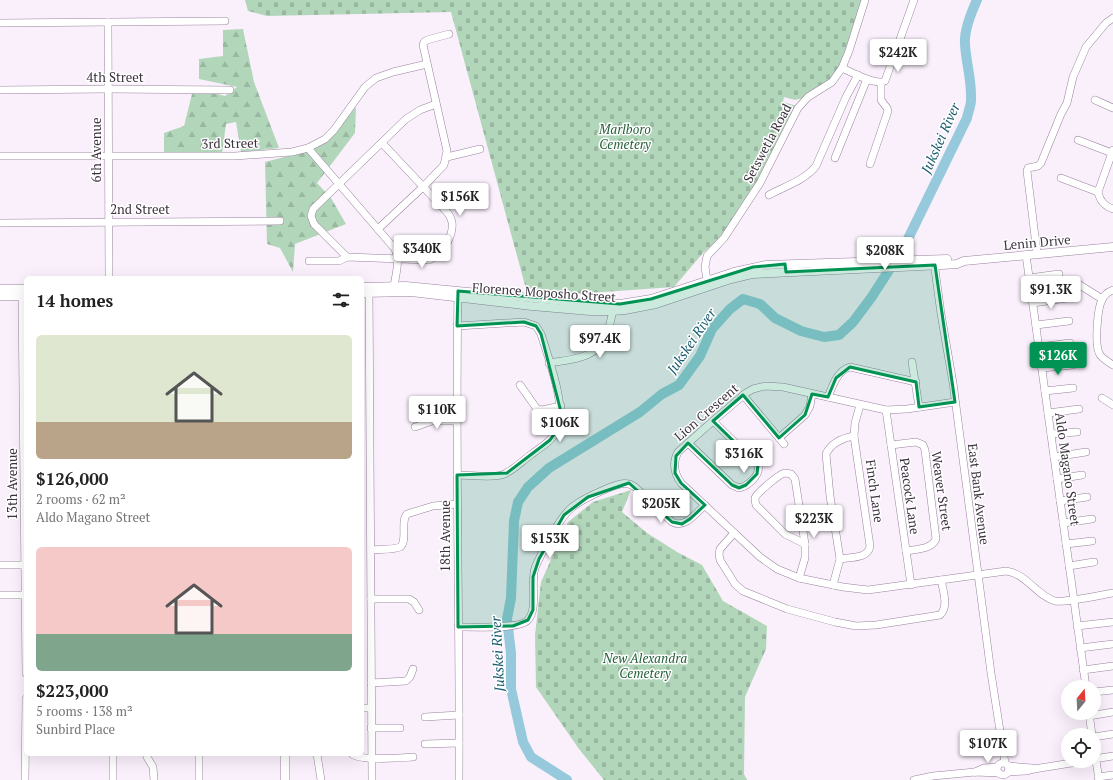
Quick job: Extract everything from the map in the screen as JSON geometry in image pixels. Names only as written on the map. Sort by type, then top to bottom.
[{"type":"street","name":"Setswetla Road","points":[[707,280],[704,268],[706,256],[724,238],[760,183],[798,108],[808,97],[834,80],[842,68],[865,0]]},
{"type":"street","points":[[881,83],[885,81],[887,76],[914,0]]},
{"type":"street","points":[[1037,253],[1027,171],[1028,168],[1038,166],[1041,163],[1067,103],[1073,77],[1086,47],[1106,23],[1113,18]]},
{"type":"street","points":[[0,23],[224,21]]},
{"type":"street","name":"6th Avenue","points":[[108,22],[109,276]]},
{"type":"street","points":[[378,229],[424,186],[444,165],[447,157],[446,145],[423,46],[424,42],[427,40],[449,34]]},
{"type":"street","name":"3rd Street","points":[[0,156],[247,156],[292,152],[308,148],[319,143],[329,135],[365,87],[376,78],[393,72],[427,64]]},
{"type":"street","points":[[842,68],[867,79],[881,83]]},
{"type":"street","points":[[769,194],[805,177],[816,166],[846,97],[858,75]]},
{"type":"street","points":[[835,158],[867,79]]},
{"type":"street","points":[[870,164],[888,111],[881,100],[881,83]]},
{"type":"street","name":"4th Street","points":[[0,90],[230,90]]},
{"type":"street","points":[[1095,100],[1113,108]]},
{"type":"street","points":[[347,257],[314,224],[311,216],[316,205],[412,115],[436,104]]},
{"type":"street","points":[[1078,140],[1113,151],[1098,192],[1102,202],[1106,206],[1113,209]]},
{"type":"street","points":[[309,261],[339,261],[347,257],[428,260],[434,258],[442,250],[451,233],[452,221],[449,215],[424,186],[382,143]]},
{"type":"street","points":[[308,148],[338,185],[395,249],[398,259],[394,286]]},
{"type":"street","points":[[447,157],[480,149]]},
{"type":"street","points":[[1061,178],[1098,192]]},
{"type":"street","name":"2nd Street","points":[[0,223],[280,221]]},
{"type":"street","name":"Lenin Drive","points":[[934,262],[957,264],[964,261],[1026,254],[1113,247]]},
{"type":"street","name":"Aldo Magano Street","points":[[1026,254],[1085,680]]},
{"type":"street","name":"Florence Moposho Street","points":[[365,290],[394,286],[557,308],[612,311],[656,304],[731,279],[786,268],[850,262],[920,263]]},
{"type":"street","name":"Florence Moposho Street","points":[[365,290],[620,304],[651,299],[752,267],[844,270],[934,262]]},
{"type":"street","name":"East Bank Avenue","points":[[934,262],[941,314],[952,375],[977,575],[1004,771]]},
{"type":"street","points":[[1029,278],[1059,274]]},
{"type":"street","points":[[1075,282],[1102,299]]},
{"type":"street","points":[[0,289],[24,293]]},
{"type":"street","points":[[365,290],[371,485],[370,616],[372,780]]},
{"type":"street","points":[[1113,290],[1106,294],[1102,299],[1099,306],[1098,315],[1098,350],[1101,356],[1113,365]]},
{"type":"street","points":[[0,296],[24,293]]},
{"type":"street","name":"18th Avenue","points":[[458,294],[457,504],[459,780]]},
{"type":"street","points":[[1033,303],[1067,298]]},
{"type":"street","points":[[549,363],[576,359],[590,354],[600,347],[608,333],[612,311]]},
{"type":"street","points":[[1036,325],[1069,321]]},
{"type":"street","points":[[457,326],[524,322],[536,326],[541,334],[561,406],[560,424],[554,436],[507,473],[497,476],[457,476]]},
{"type":"street","points":[[1039,347],[1070,343]]},
{"type":"street","points":[[912,362],[916,382],[918,407]]},
{"type":"street","points":[[1042,368],[1073,365]]},
{"type":"street","points":[[828,397],[836,378],[843,370],[850,367],[916,382]]},
{"type":"street","points":[[520,385],[537,409],[542,410],[561,406]]},
{"type":"street","name":"Lion Crescent","points":[[955,402],[900,410],[886,410],[783,387],[771,386],[758,388],[743,395],[688,443],[676,456],[674,462],[675,473],[681,483],[769,564],[799,578],[857,590],[868,590],[1009,571],[1018,575],[1052,599],[1062,601],[1113,593]]},
{"type":"street","points":[[1044,391],[1073,388]]},
{"type":"street","points":[[779,438],[805,415],[810,406],[812,394]]},
{"type":"street","points":[[743,395],[784,444]]},
{"type":"street","points":[[1102,398],[1113,405]]},
{"type":"street","name":"Finch Lane","points":[[840,559],[865,555],[869,551],[870,546],[854,436],[854,422],[860,405]]},
{"type":"street","points":[[1048,412],[1079,409]]},
{"type":"street","name":"Peacock Lane","points":[[886,410],[911,585]]},
{"type":"street","points":[[415,427],[432,421],[457,421]]},
{"type":"street","points":[[688,443],[732,485],[739,488],[746,485],[757,474],[759,469],[758,465],[712,421]]},
{"type":"street","points":[[364,424],[370,424]]},
{"type":"street","points":[[1051,434],[1078,432]]},
{"type":"street","points":[[833,585],[840,559],[830,496],[826,454],[830,448],[840,440],[854,436]]},
{"type":"street","name":"Weaver Street","points":[[891,445],[916,442],[923,445],[925,450],[936,539],[933,545],[929,547],[906,552]]},
{"type":"street","points":[[1054,457],[1086,452]]},
{"type":"street","points":[[799,578],[805,558],[805,544],[795,479],[791,474],[785,473],[779,476],[757,496],[755,501],[756,505],[785,534],[805,544]]},
{"type":"street","points":[[1057,479],[1082,475]]},
{"type":"street","points":[[458,627],[513,626],[523,624],[530,617],[533,610],[533,584],[536,567],[559,521],[575,504],[588,497],[625,483],[635,487],[676,524],[685,523],[705,505]]},
{"type":"street","points":[[364,487],[371,485]]},
{"type":"street","points":[[1060,501],[1087,498]]},
{"type":"street","points":[[371,550],[401,546],[404,540],[404,519],[407,514],[433,506],[457,504]]},
{"type":"street","points":[[1063,523],[1092,519]]},
{"type":"street","points":[[734,533],[720,549],[719,554],[720,560],[738,588],[792,612],[835,622],[856,626],[869,626],[940,615],[945,607],[941,580]]},
{"type":"street","points":[[1066,544],[1092,541]]},
{"type":"street","points":[[1069,566],[1094,562]]},
{"type":"street","points":[[0,565],[24,565]]},
{"type":"street","points":[[364,566],[371,566]]},
{"type":"street","points":[[0,595],[24,595]]},
{"type":"street","points":[[371,599],[409,599],[414,602],[419,610]]},
{"type":"street","points":[[364,616],[370,616]]},
{"type":"street","points":[[1077,626],[1113,622]]},
{"type":"street","points":[[1080,648],[1113,644]]},
{"type":"street","points":[[1083,670],[1113,666]]},
{"type":"street","points":[[364,677],[371,680],[406,681],[410,677],[413,669]]},
{"type":"street","points":[[1101,691],[1113,690]]},
{"type":"street","points":[[364,708],[371,708]]},
{"type":"street","points":[[1101,714],[1113,712]]},
{"type":"street","points":[[426,717],[459,715]]},
{"type":"street","points":[[371,728],[400,728]]},
{"type":"street","points":[[1101,735],[1113,734]]},
{"type":"street","points":[[425,744],[459,743]]},
{"type":"street","points":[[25,756],[25,780]]},
{"type":"street","points":[[113,756],[113,780]]},
{"type":"street","points":[[199,756],[199,780]]},
{"type":"street","points":[[285,756],[285,780]]},
{"type":"street","points":[[317,756],[321,780]]},
{"type":"street","points":[[355,756],[372,758],[413,757]]},
{"type":"street","points":[[1101,758],[1113,756]]},
{"type":"street","points":[[147,757],[153,767],[154,780]]},
{"type":"street","points":[[914,780],[933,776],[1034,769],[1061,765]]},
{"type":"street","points":[[1096,768],[1098,778],[1113,774]]},
{"type":"highlighted area","points":[[785,264],[786,272],[935,265],[955,402],[919,407],[916,382],[850,367],[836,378],[828,397],[812,394],[805,415],[779,438],[743,395],[713,421],[758,465],[757,474],[746,485],[739,488],[732,485],[688,443],[676,456],[675,473],[681,483],[705,505],[690,519],[682,524],[672,522],[629,483],[588,497],[564,515],[539,559],[533,577],[533,610],[528,620],[513,626],[458,627],[457,475],[507,473],[550,440],[557,430],[561,412],[541,334],[536,326],[524,322],[457,326],[458,291],[620,304],[651,299],[753,267]]},
{"type":"green space","name":"Marlboro Cemetery","points":[[245,0],[864,0],[845,59],[833,80],[804,98],[795,100],[784,97],[783,102],[797,106],[769,164],[724,235],[703,253],[674,287],[546,296],[540,295],[533,288],[526,289],[451,12],[267,16],[248,11]]},
{"type":"green space","points":[[243,29],[254,82],[279,148],[241,152],[236,122],[226,124],[222,154],[164,155],[164,133],[184,126],[192,94],[218,94],[225,96],[237,87],[199,79],[199,59],[223,56],[223,30]]},
{"type":"green space","points":[[356,107],[355,133],[317,183],[331,198],[346,224],[295,244],[293,272],[280,248],[267,244],[265,162],[296,154],[331,137]]},
{"type":"green space","name":"New Alexandra Cemetery","points":[[631,490],[622,512],[647,533],[677,552],[702,565],[723,601],[767,626],[766,649],[745,697],[744,774],[747,780],[604,780],[579,749],[536,687],[535,635],[541,582],[568,522],[593,502]]},
{"type":"waterway","name":"Jukskei River","points":[[567,780],[531,757],[523,742],[511,689],[511,653],[507,619],[511,598],[514,521],[518,502],[528,487],[549,468],[640,412],[662,394],[679,385],[700,356],[712,329],[730,309],[743,299],[760,304],[775,318],[801,331],[824,337],[839,335],[853,322],[871,298],[904,247],[967,118],[971,104],[971,93],[965,39],[968,22],[977,0]]}]
